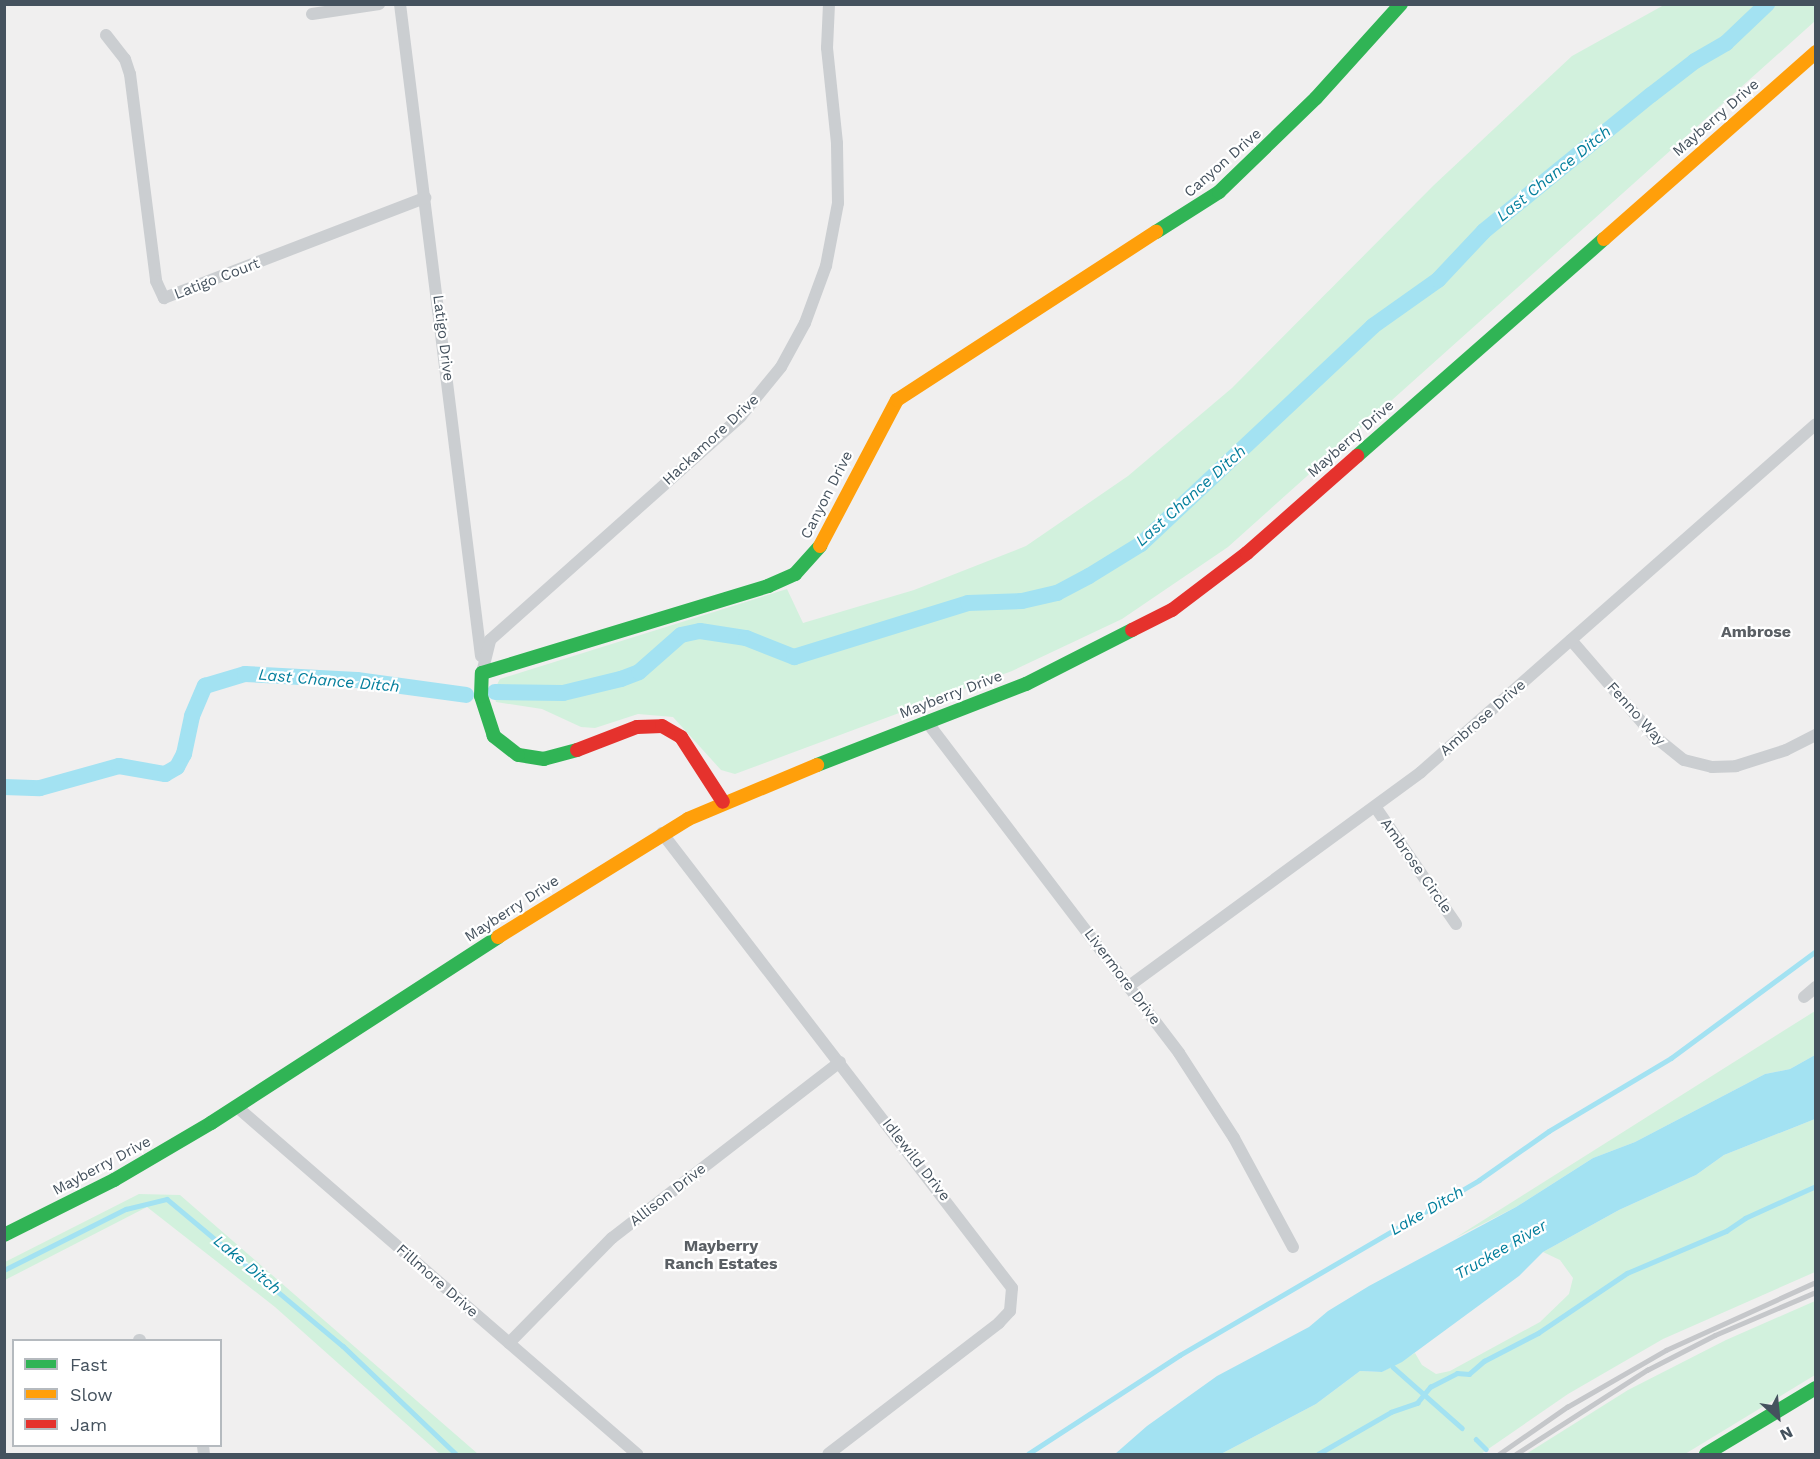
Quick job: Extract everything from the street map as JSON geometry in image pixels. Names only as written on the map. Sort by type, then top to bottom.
[{"type":"main road","name":"Canyon Drive","points":[[482,673],[768,586],[795,574],[822,544],[877,431],[897,400],[926,378],[1219,192],[1316,98],[1401,4]]},
{"type":"main road","name":"Mayberry Drive","points":[[4,1235],[145,1162],[237,1107],[662,833],[723,802],[927,723],[1096,652],[1172,610],[1210,583],[1815,52]]},
{"type":"main road","points":[[482,673],[482,696],[491,729],[505,748],[518,755],[558,757],[637,727],[662,726],[681,737],[691,749],[723,802]]},
{"type":"main road","points":[[1706,1455],[1815,1388]]},
{"type":"street","points":[[312,14],[379,4]]},
{"type":"street","name":"Latigo Drive","points":[[400,4],[474,581],[482,673]]},
{"type":"street","name":"Hackamore Drive","points":[[482,673],[484,655],[496,633],[741,416],[763,392],[796,340],[817,296],[837,203],[837,143],[827,48],[829,4]]},
{"type":"street","name":"Latigo Court","points":[[106,35],[125,59],[130,74],[156,281],[164,298],[425,198]]},
{"type":"street","name":"Ambrose Drive","points":[[1129,986],[1376,808],[1571,640],[1815,424]]},
{"type":"street","name":"Fenno Way","points":[[1571,640],[1654,736],[1684,760],[1712,767],[1736,766],[1786,750],[1815,735]]},
{"type":"street","name":"Livermore Drive","points":[[927,723],[1129,986],[1209,1098],[1293,1246]]},
{"type":"street","name":"Ambrose Circle","points":[[1376,808],[1456,924]]},
{"type":"street","name":"Idlewild Drive","points":[[662,833],[1007,1278],[1013,1300],[999,1323],[828,1455]]},
{"type":"street","points":[[1804,998],[1815,987]]},
{"type":"street","name":"Allison Drive","points":[[509,1343],[612,1238],[840,1062]]},
{"type":"street","name":"Fillmore Drive","points":[[237,1107],[637,1455]]},
{"type":"green space","points":[[1664,5],[1815,5],[1815,21],[1228,547],[1122,619],[1012,671],[735,774],[721,770],[673,717],[638,714],[595,728],[581,727],[542,709],[496,702],[493,692],[500,679],[787,589],[803,623],[914,590],[1026,546],[1128,476],[1232,388],[1434,185],[1572,56]]},
{"type":"green space","points":[[1815,1011],[1815,1055],[1790,1069],[1765,1074],[1635,1142],[1593,1158],[1516,1207],[1455,1238]]},
{"type":"green space","points":[[1815,1119],[1815,1272],[1663,1339],[1568,1394],[1481,1454],[1221,1454],[1316,1404],[1360,1371],[1382,1372],[1415,1353],[1422,1365],[1436,1374],[1450,1371],[1540,1322],[1569,1294],[1573,1278],[1560,1260],[1543,1252],[1619,1210],[1696,1175],[1724,1155]]},
{"type":"green space","points":[[139,1194],[180,1195],[478,1454],[440,1454],[275,1307],[147,1207],[5,1280],[5,1262]]},
{"type":"green space","points":[[1815,1301],[1815,1375],[1685,1454],[1526,1454],[1628,1390],[1726,1340]]},
{"type":"water","name":"Truckee River","points":[[1815,1055],[1815,1119],[1724,1155],[1696,1175],[1619,1210],[1543,1252],[1519,1276],[1402,1362],[1382,1372],[1360,1371],[1316,1404],[1221,1454],[1115,1454],[1147,1426],[1217,1376],[1309,1327],[1328,1311],[1369,1286],[1516,1207],[1593,1158],[1635,1142],[1765,1074],[1790,1069]]},
{"type":"waterway","name":"Last Chance Ditch","points":[[495,692],[563,693],[621,679],[639,672],[681,635],[700,631],[746,638],[794,657],[968,603],[1022,601],[1057,593],[1089,576],[1141,544],[1373,326],[1438,280],[1484,231],[1651,95],[1695,61],[1726,43],[1767,4]]},
{"type":"waterway","name":"Last Chance Ditch","points":[[4,787],[40,788],[119,766],[165,774],[177,767],[184,754],[192,716],[205,686],[245,674],[357,680],[466,695]]},
{"type":"waterway","name":"Lake Ditch","points":[[1028,1454],[1180,1355],[1479,1180],[1549,1131],[1671,1058],[1816,951]]},
{"type":"waterway","points":[[1318,1454],[1391,1412],[1417,1403],[1430,1387],[1457,1373],[1469,1374],[1484,1361],[1538,1333],[1627,1273],[1726,1231],[1745,1218],[1816,1186]]},
{"type":"waterway","name":"Lake Ditch","points":[[4,1270],[126,1209],[167,1199],[343,1346],[456,1454]]},
{"type":"waterway","points":[[1393,1367],[1462,1428]]},
{"type":"waterway","points":[[1476,1439],[1486,1449]]},
{"type":"railway","points":[[1499,1454],[1567,1407],[1666,1350],[1816,1282]]},
{"type":"railway","points":[[1516,1454],[1647,1370],[1715,1335],[1816,1292]]},
{"type":"traffic: fast","points":[[1156,232],[1219,192],[1316,98],[1401,4]]},
{"type":"traffic: fast","points":[[1357,456],[1604,239]]},
{"type":"traffic: fast","points":[[577,750],[544,759],[518,755],[494,736],[481,696],[482,673],[768,586],[795,574],[820,546]]},
{"type":"traffic: fast","points":[[817,765],[1026,684],[1132,630]]},
{"type":"traffic: fast","points":[[4,1235],[114,1180],[211,1123],[498,937]]},
{"type":"traffic: fast","points":[[1706,1454],[1816,1388]]},
{"type":"traffic: slow","points":[[1604,239],[1816,52]]},
{"type":"traffic: slow","points":[[820,546],[897,400],[1156,232]]},
{"type":"traffic: slow","points":[[498,937],[688,819],[817,765]]},
{"type":"traffic: jam","points":[[1132,630],[1172,610],[1247,553],[1357,456]]},
{"type":"traffic: jam","points":[[577,750],[637,727],[662,726],[681,737],[723,802]]},
{"type":"district","name":"Ambrose","points":[[1756,632]]},
{"type":"district","name":"Mayberry Ranch Estates","points":[[721,1255]]}]
